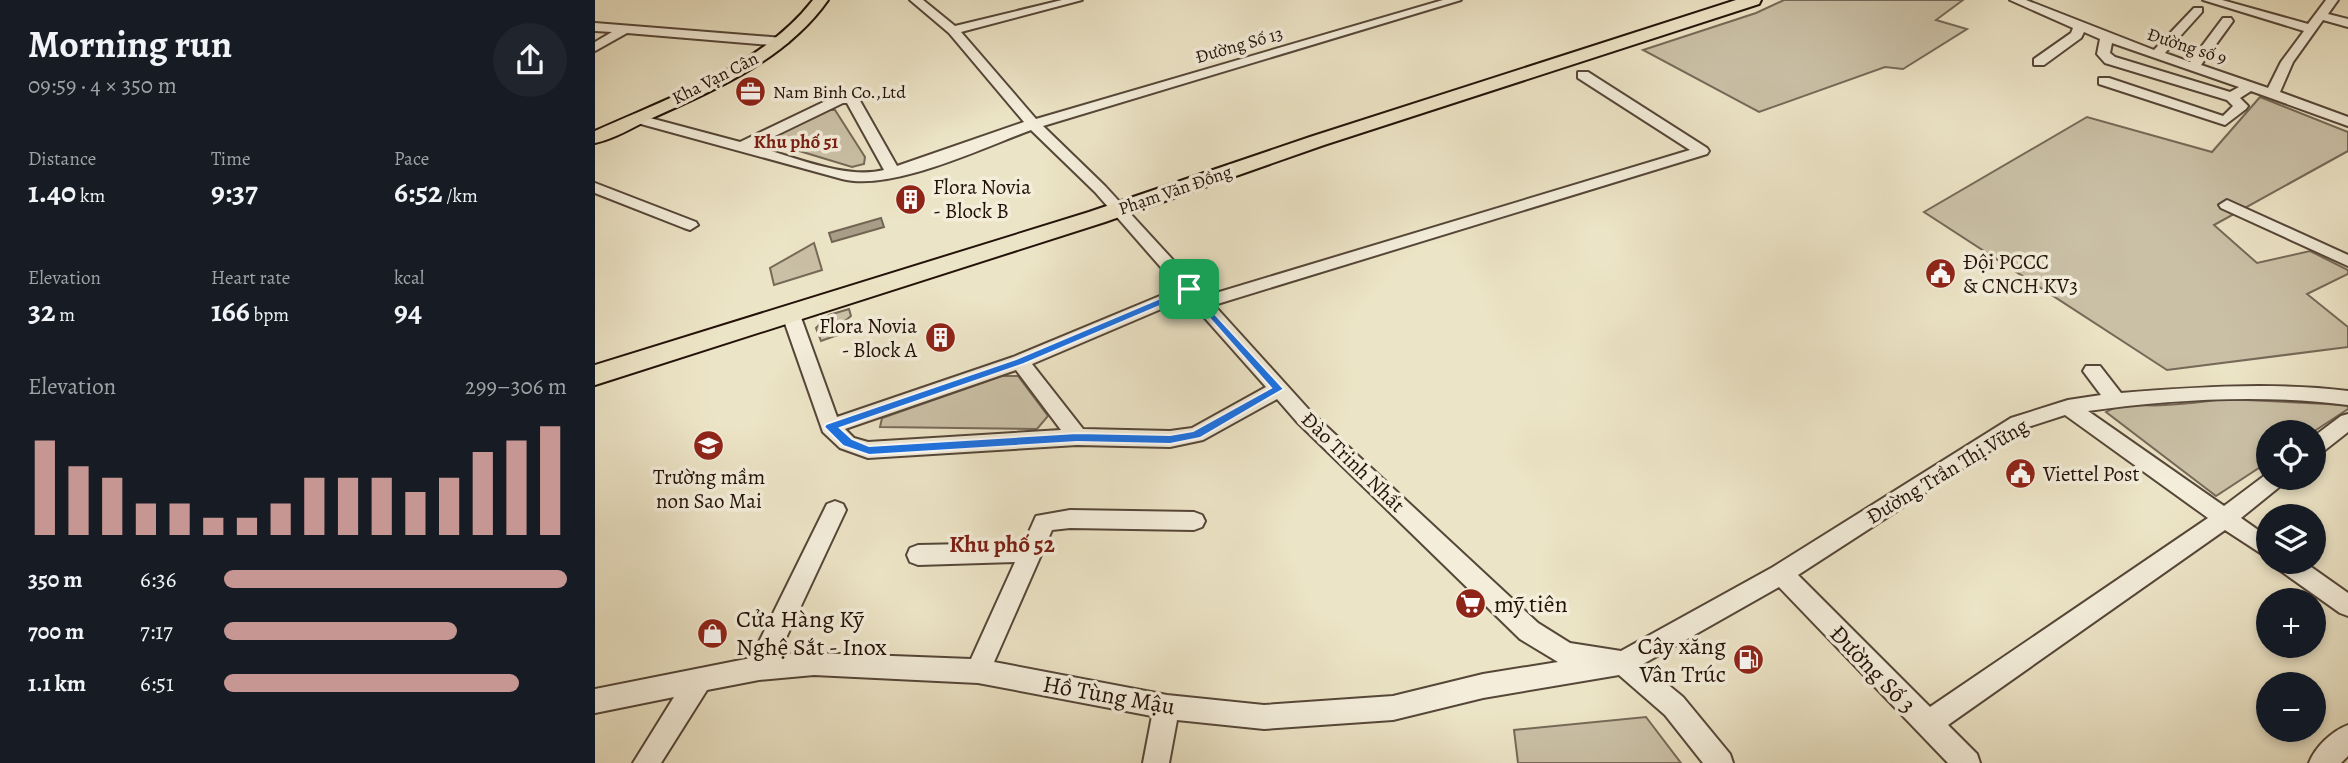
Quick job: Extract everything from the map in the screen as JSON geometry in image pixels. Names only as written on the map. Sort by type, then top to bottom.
[{"type":"highway","name":"Phạm Văn Đồng","points":[[595,375],[790,312],[1714,0]]},
{"type":"highway","name":"Phạm Văn Đồng","points":[[595,357],[1304,145],[1753,0]]},
{"type":"main road","name":"Kha Vạn Cân","points":[[599,133],[711,82],[783,42],[808,19],[821,0]]},
{"type":"street","name":"Đào Trinh Nhất","points":[[916,0],[953,30],[1033,124],[1112,204],[1304,417],[1529,631],[1566,654],[1623,663]]},
{"type":"street","points":[[953,30],[1076,0]]},
{"type":"street","name":"Đường Số 13","points":[[635,118],[847,176],[871,177],[940,159],[1033,124],[1455,0]]},
{"type":"street","name":"Đường số 9","points":[[2016,0],[2156,55],[2347,119]]},
{"type":"street","points":[[2209,0],[2311,29]]},
{"type":"street","points":[[2273,92],[2287,62],[2332,0]]},
{"type":"street","points":[[2156,55],[2198,10]]},
{"type":"street","points":[[2320,16],[2348,23]]},
{"type":"street","points":[[2193,67],[2227,21]]},
{"type":"street","points":[[595,27],[783,42]]},
{"type":"street","points":[[2039,62],[2077,36],[2079,27]]},
{"type":"street","points":[[595,47],[626,29]]},
{"type":"street","points":[[2104,81],[2217,121],[2225,121],[2241,106],[2232,97],[2110,60],[2103,54],[2107,37]]},
{"type":"street","points":[[830,427],[1020,362],[1196,296],[1702,151],[1583,75]]},
{"type":"street","points":[[2232,97],[2251,85]]},
{"type":"street","points":[[743,146],[841,99],[852,99],[893,172]]},
{"type":"street","points":[[595,188],[690,225]]},
{"type":"street","points":[[2227,205],[2348,261]]},
{"type":"street","points":[[790,312],[830,427],[847,443],[869,450],[1077,437],[1170,439],[1196,435],[1279,389]]},
{"type":"street","points":[[1020,362],[1077,437]]},
{"type":"street","points":[[2093,371],[2116,400]]},
{"type":"street","name":"Đường Trần Thị Vững","points":[[1623,663],[1781,574],[2018,423],[2068,407],[2116,400],[2199,394],[2316,394],[2348,398]]},
{"type":"street","points":[[2068,407],[2256,540]]},
{"type":"street","points":[[2326,438],[2348,421]]},
{"type":"street","points":[[1927,724],[2225,518],[2261,490]]},
{"type":"street","points":[[759,668],[835,510]]},
{"type":"street","points":[[978,671],[1044,522],[1070,519],[1194,521]]},
{"type":"street","points":[[918,555],[1030,552]]},
{"type":"street","name":"Đường Số 3","points":[[1781,574],[1966,763]]},
{"type":"street","points":[[2303,574],[2348,606]]},
{"type":"street","points":[[1623,663],[1674,706],[1720,763]]},
{"type":"street","name":"Hồ Tùng Mậu","points":[[595,701],[759,668],[814,664],[978,671],[1167,707],[1264,718],[1394,708],[1483,686],[1623,663]]},
{"type":"street","points":[[646,763],[699,681]]},
{"type":"street","points":[[1156,763],[1167,707]]},
{"type":"street","points":[[2322,763],[2348,738]]},
{"type":"shaded area","points":[[1784,0],[1963,0],[1936,20],[1967,29],[1903,69],[1885,67],[1759,112],[1643,50],[1756,13]]},
{"type":"shaded area","points":[[2260,97],[2348,132],[2348,151],[2214,225],[2257,263],[2310,251],[2348,270],[2348,274],[2307,294],[2348,327],[2348,347],[2167,370],[1924,212],[2087,117],[2212,152]]},
{"type":"shaded area","points":[[825,110],[835,110],[865,157],[864,164],[852,167],[770,140]]},
{"type":"shaded area","points":[[881,218],[884,227],[832,242],[829,233]]},
{"type":"shaded area","points":[[814,243],[822,270],[774,285],[770,268]]},
{"type":"shaded area","points":[[849,309],[851,316],[845,321],[846,332],[821,341],[816,328],[829,315]]},
{"type":"shaded area","points":[[1002,376],[1018,376],[1048,416],[1037,429],[880,427],[882,418]]},
{"type":"shaded area","points":[[2226,399],[2348,405],[2348,409],[2326,423],[2326,420],[2256,420],[2256,470],[2216,496],[2106,412],[2127,405],[2173,405]]},
{"type":"shaded area","points":[[1646,717],[1681,763],[1518,763],[1514,730]]},
{"type":"place","name":"Nam Binh Co.,Ltd","points":[[750,92]]},
{"type":"place","name":"Flora Novia - Block B","points":[[910,199]]},
{"type":"place","name":"Đội PCCC & CNCH KV3","points":[[1940,274]]},
{"type":"place","name":"Flora Novia - Block A","points":[[940,338]]},
{"type":"place","name":"Trường mầm non Sao Mai","points":[[709,445]]},
{"type":"place","name":"Viettel Post","points":[[2020,474]]},
{"type":"place","name":"mỹ tiên","points":[[1471,604]]},
{"type":"place","name":"Cửa Hàng Kỹ Nghệ Sắt - Inox","points":[[713,633]]},
{"type":"place","name":"Cây xăng Vân Trúc","points":[[1749,660]]},
{"type":"district","name":"Khu phố 51","points":[[796,141]]},
{"type":"district","name":"Khu phố 52","points":[[1002,544]]},
{"type":"route","points":[[1189,289],[1279,389],[1196,435],[1170,439],[1077,437],[869,450],[847,443],[830,427],[1020,362],[1189,289]]}]
